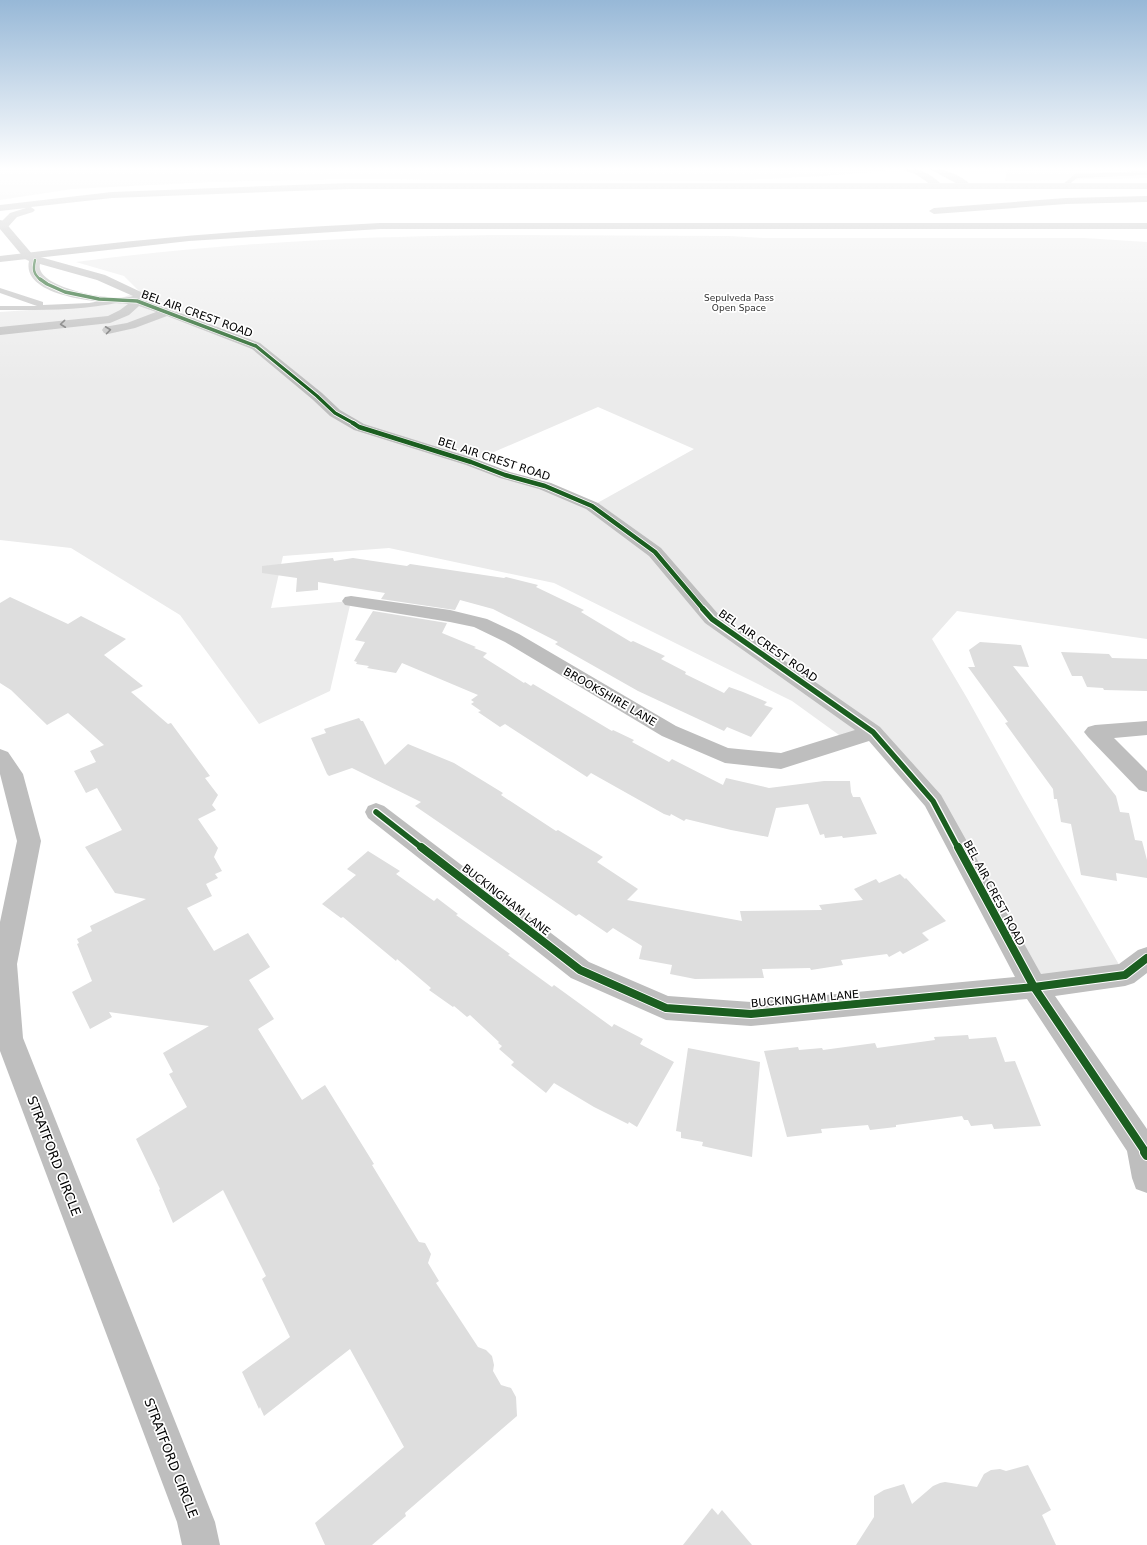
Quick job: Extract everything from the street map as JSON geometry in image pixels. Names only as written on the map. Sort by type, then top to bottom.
[{"type":"main road","points":[[14,239],[30,257],[35,260]]},
{"type":"main road","points":[[3,247],[82,239]]},
{"type":"main road","points":[[0,259],[92,247],[173,239]]},
{"type":"main road","points":[[3,247],[28,242]]},
{"type":"main road","name":"BEL AIR CREST ROAD","points":[[127,300],[139,295],[119,283],[82,271],[35,260],[33,270],[36,276],[47,284],[65,292],[99,299],[127,300],[167,312],[256,346],[335,413],[359,426],[471,462],[505,475],[545,486],[592,506],[655,552],[712,619],[873,732],[933,801],[1034,988],[1144,1150],[1147,1178]]},
{"type":"main road","points":[[47,284],[82,271]]},
{"type":"main road","points":[[85,296],[119,283]]},
{"type":"main road","name":"BEL AIR CREST ROAD","points":[[0,331],[110,318],[127,313],[127,300]]},
{"type":"main road","name":"BEL AIR CREST ROAD","points":[[0,342],[126,328],[143,323],[167,312]]},
{"type":"main road","name":"BROOKSHIRE LANE","points":[[350,601],[450,616],[480,623],[512,638],[669,731],[725,755],[781,761],[873,732]]},
{"type":"main road","points":[[1147,728],[1095,732],[1147,784]]},
{"type":"main road","name":"STRATFORD CIRCLE","points":[[0,757],[12,774],[29,841],[4,964],[9,1038],[196,1522],[201,1545]]},
{"type":"main road","name":"BUCKINGHAM LANE","points":[[376,812],[580,970],[666,1008],[751,1014],[1034,988],[1124,975],[1147,958]]},
{"type":"lane","points":[[0,290],[28,301],[56,308]]},
{"type":"lane","points":[[0,308],[56,308],[96,305],[127,300]]},
{"type":"green space","name":"Sepulveda Pass Open Space","points":[[350,239],[1101,239],[1147,242],[1147,639],[957,611],[932,639],[1125,975],[1034,987],[933,801],[873,732],[846,740],[792,701],[554,583],[389,548],[283,556],[271,608],[351,601],[330,691],[259,724],[180,615],[71,548],[0,540],[0,312],[104,305],[139,291],[124,276],[76,262],[162,252]],"holes":[[[598,407],[694,449],[592,506],[471,462]]]},
{"type":"building","points":[[333,558],[334,561],[353,558],[407,566],[410,564],[504,578],[506,577],[538,585],[536,587],[584,610],[581,612],[631,642],[633,641],[665,656],[661,659],[686,672],[685,674],[724,693],[729,687],[743,692],[767,702],[764,705],[773,708],[751,737],[727,727],[724,731],[638,691],[555,644],[558,642],[493,609],[460,600],[455,610],[381,599],[385,593],[318,582],[318,590],[296,592],[297,578],[262,573],[262,566]]},
{"type":"building","points":[[10,597],[68,624],[81,616],[126,639],[104,655],[143,686],[131,692],[168,724],[171,723],[210,776],[205,778],[218,795],[212,805],[216,810],[198,819],[218,848],[214,857],[222,871],[215,874],[218,878],[206,884],[212,896],[187,908],[214,951],[248,933],[270,967],[249,980],[274,1019],[258,1029],[302,1100],[325,1085],[374,1164],[372,1165],[419,1242],[425,1243],[431,1254],[428,1263],[439,1281],[436,1283],[478,1347],[486,1350],[492,1356],[494,1365],[493,1371],[501,1385],[511,1388],[516,1397],[517,1416],[405,1513],[406,1516],[372,1545],[325,1545],[315,1523],[404,1447],[350,1349],[264,1416],[260,1407],[259,1409],[242,1372],[290,1337],[262,1279],[266,1276],[223,1190],[173,1223],[159,1190],[160,1189],[136,1139],[187,1107],[169,1074],[173,1072],[163,1053],[209,1026],[109,1012],[112,1017],[90,1029],[72,992],[92,981],[77,944],[79,943],[77,939],[92,931],[90,926],[146,899],[115,893],[85,847],[122,830],[97,788],[86,793],[74,771],[96,762],[90,751],[104,745],[68,713],[47,725],[11,690],[0,683],[0,603]]},
{"type":"building","points":[[373,611],[447,623],[442,633],[487,653],[483,657],[524,683],[525,682],[531,686],[533,684],[612,731],[613,730],[634,740],[632,742],[669,762],[672,759],[723,785],[726,778],[769,788],[824,781],[850,781],[853,797],[860,797],[877,834],[843,838],[842,836],[825,838],[824,834],[820,835],[808,804],[776,808],[768,837],[686,819],[684,821],[671,814],[670,816],[664,814],[591,773],[587,777],[505,724],[500,727],[478,712],[481,711],[471,704],[474,702],[471,700],[478,695],[402,663],[396,673],[367,668],[369,666],[356,664],[357,662],[354,661],[365,642],[355,640]]},
{"type":"building","points":[[980,642],[1021,645],[1029,667],[1013,666],[1116,796],[1120,812],[1129,813],[1135,840],[1142,841],[1147,860],[1147,878],[1116,873],[1117,881],[1081,875],[1071,824],[1061,822],[1057,799],[1054,799],[1053,789],[1005,723],[1008,722],[968,667],[975,667],[969,650]]},
{"type":"building","points":[[1061,652],[1109,654],[1112,658],[1147,659],[1147,691],[1104,690],[1103,688],[1087,687],[1082,676],[1072,676]]},
{"type":"building","points":[[359,718],[363,721],[385,765],[408,744],[454,763],[503,793],[501,795],[556,831],[558,830],[603,857],[597,862],[638,889],[627,900],[742,921],[740,911],[822,910],[819,905],[863,900],[854,889],[876,879],[879,883],[900,874],[905,879],[906,878],[946,921],[922,933],[929,940],[903,954],[900,951],[889,957],[887,954],[841,960],[843,965],[811,970],[810,968],[762,969],[764,978],[695,979],[670,974],[672,965],[639,959],[642,946],[613,928],[607,933],[579,914],[576,916],[415,806],[421,802],[352,768],[329,776],[311,738],[326,733],[324,729]]},
{"type":"building","points":[[368,851],[400,871],[396,874],[434,901],[437,898],[458,914],[456,915],[552,987],[554,985],[612,1027],[614,1024],[643,1039],[640,1044],[674,1062],[637,1127],[594,1107],[554,1083],[546,1093],[511,1065],[514,1062],[499,1049],[502,1046],[498,1043],[499,1042],[470,1015],[467,1017],[454,1006],[453,1007],[429,990],[431,988],[397,959],[396,961],[343,917],[341,918],[322,904],[356,875],[347,869]]},
{"type":"building","points":[[968,1035],[969,1039],[996,1037],[1005,1062],[1015,1061],[1041,1126],[994,1129],[992,1124],[971,1126],[968,1120],[964,1120],[962,1116],[870,1130],[868,1125],[821,1129],[822,1133],[787,1137],[764,1051],[798,1047],[799,1050],[822,1048],[823,1050],[875,1043],[877,1048],[935,1040],[934,1037]]},
{"type":"building","points":[[688,1048],[760,1062],[752,1157],[702,1146],[703,1142],[681,1138],[681,1132],[676,1131]]},
{"type":"building","points":[[1028,1465],[1051,1510],[1042,1515],[1056,1545],[856,1545],[874,1517],[874,1496],[884,1490],[904,1484],[912,1504],[933,1486],[940,1483],[945,1482],[977,1487],[984,1474],[991,1470],[1000,1469],[1006,1471]]},
{"type":"building","points":[[712,1508],[718,1515],[722,1510],[752,1545],[683,1545]]},
{"type":"cycle path","points":[[35,260],[33,269],[36,276],[47,284],[65,292],[99,299],[137,301],[256,346],[317,396],[335,413],[359,427],[471,462],[505,475],[545,486],[592,506],[655,552],[712,619],[873,732],[933,801],[1034,987],[1147,1155]]},
{"type":"cycle path","points":[[376,812],[580,970],[666,1008],[751,1014],[1034,987],[1125,975],[1147,958]]}]
